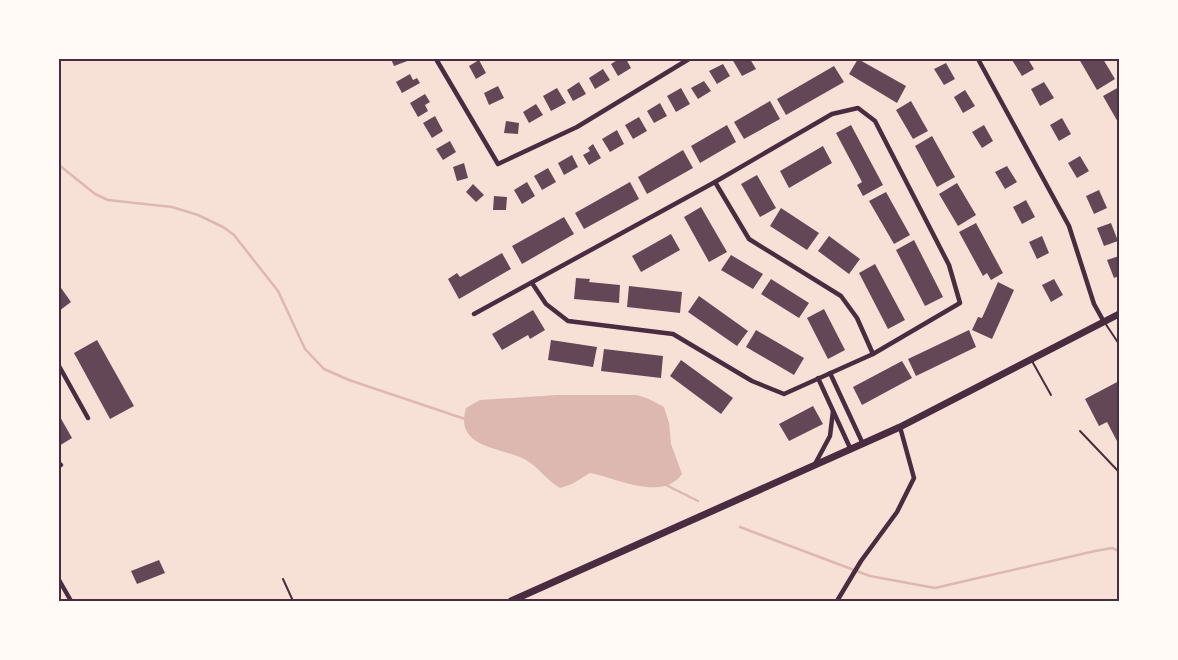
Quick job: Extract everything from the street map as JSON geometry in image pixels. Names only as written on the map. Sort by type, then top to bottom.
[{"type":"main road","points":[[511,601],[900,428],[1119,314]]},
{"type":"street","points":[[436,59],[498,164],[577,127],[689,59]]},
{"type":"street","points":[[978,59],[1069,226],[1094,304],[1104,322]]},
{"type":"street","points":[[474,314],[532,282],[715,182],[832,114],[858,108],[875,121],[949,264],[960,303],[873,354],[784,394],[752,381],[673,334],[568,321],[546,304],[532,282]]},
{"type":"street","points":[[715,182],[749,239],[841,296],[857,318],[873,354]]},
{"type":"street","points":[[59,366],[88,418]]},
{"type":"street","points":[[830,373],[863,444]]},
{"type":"street","points":[[818,378],[851,450]]},
{"type":"street","points":[[812,467],[824,451],[830,436],[833,410]]},
{"type":"street","points":[[838,601],[861,561],[897,512],[914,478],[900,428]]},
{"type":"street","points":[[59,580],[70,601]]},
{"type":"lane","points":[[1104,322],[1119,344]]},
{"type":"lane","points":[[1031,359],[1051,395]]},
{"type":"lane","points":[[1080,431],[1119,472]]},
{"type":"lane","points":[[283,579],[293,601]]},
{"type":"shaded area","points":[[557,395],[637,395],[664,407],[669,423],[671,444],[682,474],[673,482],[663,486],[651,487],[639,486],[590,473],[572,484],[560,488],[529,462],[482,444],[473,439],[467,431],[464,421],[466,408],[480,400]]},
{"type":"building","points":[[391,59],[410,59],[410,60],[394,66]]},
{"type":"building","points":[[619,59],[626,59],[631,68],[618,76],[611,64]]},
{"type":"building","points":[[732,59],[750,59],[756,69],[742,76]]},
{"type":"building","points":[[858,59],[906,86],[897,103],[849,74]]},
{"type":"building","points":[[1028,59],[1034,69],[1022,76],[1012,60]]},
{"type":"building","points":[[1079,59],[1103,59],[1115,79],[1097,90]]},
{"type":"building","points":[[479,60],[486,73],[476,79],[469,66]]},
{"type":"building","points":[[946,63],[955,79],[944,85],[934,69]]},
{"type":"building","points":[[723,64],[730,76],[717,84],[709,71]]},
{"type":"building","points":[[834,66],[844,82],[786,115],[777,99]]},
{"type":"building","points":[[603,69],[610,80],[595,89],[589,78]]},
{"type":"building","points":[[410,74],[413,80],[417,78],[420,83],[402,93],[396,82]]},
{"type":"building","points":[[704,81],[711,91],[698,99],[691,88]]},
{"type":"building","points":[[579,82],[586,94],[573,101],[567,90]]},
{"type":"building","points":[[1044,82],[1054,98],[1040,106],[1031,89]]},
{"type":"building","points":[[498,86],[504,98],[489,105],[484,93]]},
{"type":"building","points":[[1119,87],[1119,124],[1103,96]]},
{"type":"building","points":[[557,88],[566,103],[551,111],[543,96]]},
{"type":"building","points":[[681,88],[690,104],[676,112],[667,96]]},
{"type":"building","points":[[965,90],[975,106],[963,113],[954,97]]},
{"type":"building","points":[[425,94],[430,102],[425,105],[428,111],[418,117],[410,103]]},
{"type":"building","points":[[770,101],[780,119],[744,139],[734,122]]},
{"type":"building","points":[[911,101],[928,131],[913,139],[896,110]]},
{"type":"building","points":[[660,103],[667,116],[654,123],[647,111]]},
{"type":"building","points":[[536,104],[543,115],[529,123],[523,112]]},
{"type":"building","points":[[435,116],[443,131],[432,138],[423,123]]},
{"type":"building","points":[[639,117],[647,131],[633,139],[625,125]]},
{"type":"building","points":[[1062,118],[1071,134],[1059,141],[1050,125]]},
{"type":"building","points":[[506,121],[519,123],[518,134],[504,133]]},
{"type":"building","points":[[727,125],[736,142],[700,163],[691,146]]},
{"type":"building","points":[[851,125],[883,185],[863,196],[857,185],[862,182],[836,133]]},
{"type":"building","points":[[984,125],[993,141],[982,148],[972,132]]},
{"type":"building","points":[[617,130],[624,144],[610,152],[602,139]]},
{"type":"building","points":[[932,136],[955,177],[937,187],[915,146]]},
{"type":"building","points":[[450,141],[456,152],[443,160],[436,149]]},
{"type":"building","points":[[593,144],[601,158],[589,165],[583,155],[590,151],[588,148]]},
{"type":"building","points":[[823,146],[832,163],[789,188],[780,171]]},
{"type":"building","points":[[683,150],[693,168],[647,194],[638,177]]},
{"type":"building","points":[[572,155],[578,167],[564,175],[558,163]]},
{"type":"building","points":[[1080,156],[1089,171],[1077,178],[1068,163]]},
{"type":"building","points":[[464,163],[468,178],[457,181],[453,167]]},
{"type":"building","points":[[1007,166],[1017,182],[1005,189],[995,172]]},
{"type":"building","points":[[548,168],[556,182],[542,190],[534,176]]},
{"type":"building","points":[[757,175],[776,208],[760,217],[741,184]]},
{"type":"building","points":[[527,182],[535,196],[522,204],[514,190]]},
{"type":"building","points":[[630,182],[639,199],[584,229],[575,213]]},
{"type":"building","points":[[957,183],[976,215],[958,226],[939,194]]},
{"type":"building","points":[[473,184],[484,195],[476,202],[466,192]]},
{"type":"building","points":[[1099,190],[1107,208],[1094,214],[1086,196]]},
{"type":"building","points":[[886,192],[910,235],[894,244],[869,201]]},
{"type":"building","points":[[494,196],[507,197],[506,210],[493,210]]},
{"type":"building","points":[[1026,200],[1035,217],[1022,224],[1013,207]]},
{"type":"building","points":[[701,207],[727,252],[709,262],[684,217]]},
{"type":"building","points":[[781,208],[819,233],[807,250],[770,226]]},
{"type":"building","points":[[564,217],[574,234],[522,264],[512,246]]},
{"type":"building","points":[[976,223],[1003,273],[991,280],[987,273],[983,276],[959,232]]},
{"type":"building","points":[[1111,223],[1118,241],[1104,246],[1097,228]]},
{"type":"building","points":[[671,234],[680,250],[641,272],[632,256]]},
{"type":"building","points":[[829,236],[860,259],[849,274],[818,251]]},
{"type":"building","points":[[1042,236],[1049,253],[1037,259],[1029,242]]},
{"type":"building","points":[[914,240],[943,297],[925,306],[896,250]]},
{"type":"building","points":[[502,253],[511,269],[459,299],[448,279],[457,273],[460,277]]},
{"type":"building","points":[[731,255],[763,274],[753,289],[721,270]]},
{"type":"building","points":[[1119,256],[1119,276],[1114,278],[1107,260]]},
{"type":"building","points":[[875,264],[905,320],[888,329],[859,273]]},
{"type":"building","points":[[576,278],[590,279],[589,282],[620,285],[619,303],[574,299]]},
{"type":"building","points":[[771,279],[809,303],[799,318],[761,294]]},
{"type":"building","points":[[1054,279],[1063,295],[1051,302],[1042,285]]},
{"type":"building","points":[[998,282],[1014,290],[992,339],[972,330],[978,317],[982,318]]},
{"type":"building","points":[[59,285],[71,302],[59,311]]},
{"type":"building","points":[[629,286],[682,292],[680,313],[627,307]]},
{"type":"building","points":[[699,296],[748,331],[737,346],[688,312]]},
{"type":"building","points":[[824,309],[845,350],[828,359],[807,318]]},
{"type":"building","points":[[533,310],[545,330],[530,339],[528,335],[502,350],[492,334]]},
{"type":"building","points":[[756,330],[804,358],[794,375],[746,347]]},
{"type":"building","points":[[969,330],[976,347],[916,376],[908,359]]},
{"type":"building","points":[[97,340],[134,406],[110,419],[74,353]]},
{"type":"building","points":[[551,340],[597,347],[593,367],[548,360]]},
{"type":"building","points":[[604,349],[663,356],[661,378],[601,371]]},
{"type":"building","points":[[681,360],[733,398],[721,414],[670,376]]},
{"type":"building","points":[[902,361],[912,378],[862,405],[853,387]]},
{"type":"building","points":[[1119,381],[1119,445],[1107,422],[1099,426],[1085,399]]},
{"type":"building","points":[[813,406],[823,424],[789,441],[779,424]]},
{"type":"building","points":[[59,415],[72,438],[59,446]]},
{"type":"building","points":[[159,560],[165,573],[137,584],[131,571]]},
{"type":"waterway","points":[[59,165],[95,194],[108,200],[172,207],[198,215],[223,227],[234,235],[278,291],[305,349],[324,369],[349,380],[465,419]]},
{"type":"waterway","points":[[666,485],[698,501]]},
{"type":"waterway","points":[[740,527],[870,576],[935,588],[1095,551],[1112,548],[1119,551]]}]
